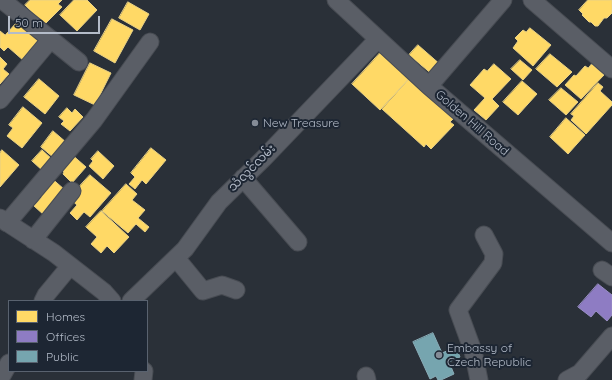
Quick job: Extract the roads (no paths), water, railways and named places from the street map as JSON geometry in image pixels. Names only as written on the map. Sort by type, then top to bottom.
[{"type":"street","points":[[2,0],[79,62]]},
{"type":"street","name":"Golden Hill Road","points":[[336,0],[429,86],[612,243]]},
{"type":"street","points":[[429,86],[503,0]]},
{"type":"street","points":[[532,0],[612,69]]},
{"type":"street","points":[[0,100],[51,39]]},
{"type":"street","name":"သံလွင်လမ်း","points":[[132,300],[185,249],[219,202],[378,39]]},
{"type":"street","points":[[111,300],[104,292],[54,253],[4,220],[94,120],[150,42]]},
{"type":"street","points":[[243,178],[298,242]]},
{"type":"street","points":[[33,240],[72,191]]},
{"type":"street","points":[[479,380],[473,351],[458,310],[493,262],[494,254],[484,235]]},
{"type":"street","points":[[176,258],[202,292],[222,285],[236,290]]},
{"type":"street","points":[[44,300],[70,266]]},
{"type":"street","points":[[567,380],[580,373],[612,336]]},
{"type":"street","points":[[0,379],[8,365]]},
{"type":"place","name":"New Treasure","points":[[255,123]]},
{"type":"place","name":"Embassy of Czech Republic","points":[[439,355]]}]
